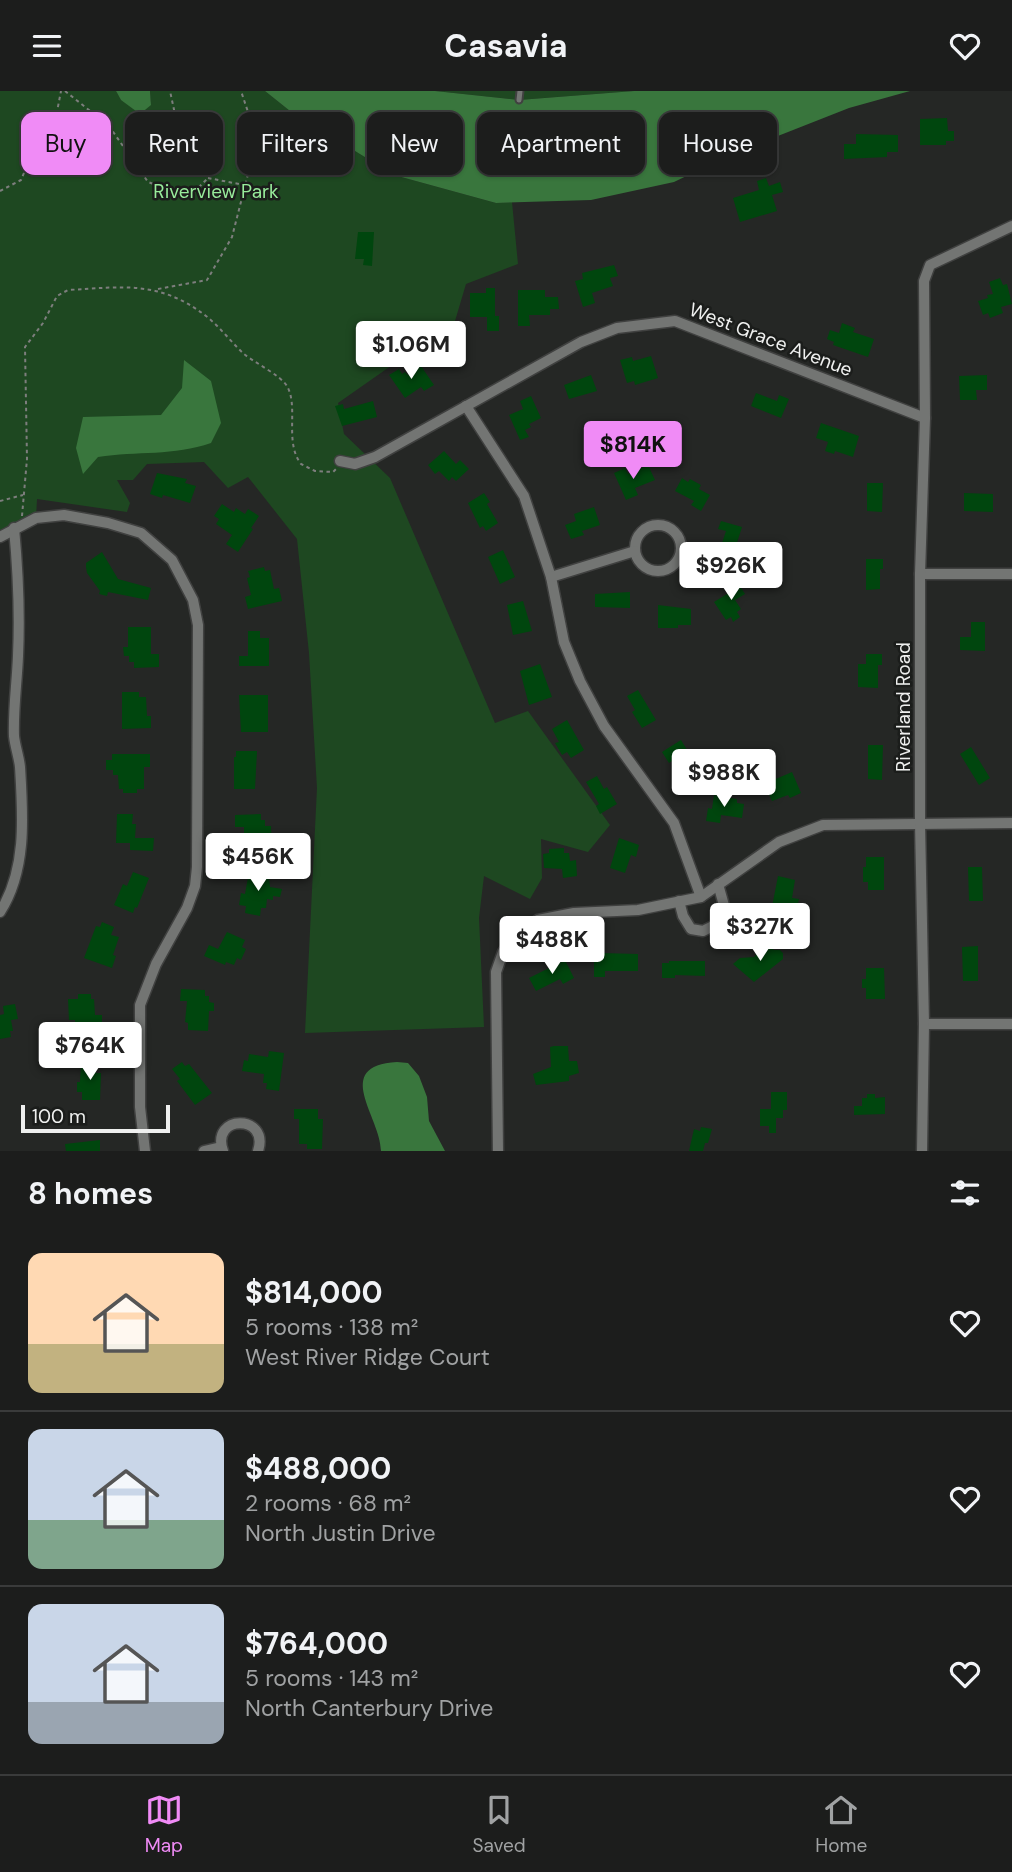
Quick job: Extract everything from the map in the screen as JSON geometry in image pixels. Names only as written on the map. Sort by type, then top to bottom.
[{"type":"street","name":"Riverland Road","points":[[922,1151],[924,1024],[920,823],[920,574],[925,418],[924,281],[930,265],[1012,226]]},
{"type":"street","name":"West Grace Avenue","points":[[340,461],[355,464],[375,457],[581,342],[617,328],[675,321],[925,418]]},
{"type":"street","points":[[466,406],[524,496],[551,577],[564,642],[580,681],[604,726],[674,823],[701,897]]},
{"type":"street","points":[[0,537],[36,517],[64,515],[108,523],[141,533],[172,560],[193,600],[198,625],[197,877],[187,908],[156,964],[141,1005],[141,1107],[145,1151]]},
{"type":"street","points":[[658,525],[673,529],[678,535],[682,550],[676,564],[670,569],[655,571],[641,564],[635,551],[638,536],[643,530],[658,525]]},
{"type":"street","points":[[0,912],[10,896],[19,865],[22,810],[14,737],[19,526]]},
{"type":"street","points":[[551,577],[635,551]]},
{"type":"street","points":[[920,574],[1012,574]]},
{"type":"street","points":[[498,1151],[496,972],[503,952],[515,935],[538,920],[574,913],[638,910],[701,897],[779,842],[823,825],[1012,823]]},
{"type":"street","points":[[678,901],[691,929],[703,931],[719,923],[724,909],[718,884]]},
{"type":"street","points":[[924,1024],[1012,1024]]},
{"type":"street","points":[[204,1151],[222,1149],[220,1140],[226,1129],[231,1125],[244,1123],[259,1135],[258,1151]]},
{"type":"lane","points":[[519,100],[520,91]]},
{"type":"path","points":[[0,191],[21,180],[31,156],[50,148],[63,91],[109,126],[148,182],[189,197],[208,178]]},
{"type":"path","points":[[170,91],[176,120],[201,146],[208,178]]},
{"type":"path","points":[[19,526],[27,459],[25,347],[43,323],[57,296],[68,290],[122,287],[156,290],[185,282],[207,280],[232,237],[257,139],[241,91]]},
{"type":"path","points":[[208,178],[245,185]]},
{"type":"path","points":[[156,290],[204,315],[249,358],[286,384],[295,452],[301,464],[322,473],[333,472],[340,461]]},
{"type":"path","points":[[0,501],[24,495]]},
{"type":"green space","name":"Riverview Park","points":[[0,91],[116,91],[121,100],[151,105],[150,91],[265,91],[292,112],[237,112],[237,175],[353,175],[353,150],[367,158],[367,175],[394,175],[496,203],[512,202],[518,264],[466,284],[455,321],[338,403],[344,434],[390,478],[495,723],[528,711],[610,825],[588,852],[541,839],[542,878],[530,899],[484,876],[479,918],[484,1027],[305,1033],[317,788],[309,653],[297,539],[248,477],[228,488],[204,462],[147,464],[133,480],[117,480],[130,503],[127,512],[37,499],[36,518],[0,537]]},
{"type":"green space","points":[[435,91],[634,91],[519,100]]},
{"type":"shaded area","points":[[116,91],[150,91],[151,105],[142,112],[137,112],[121,100]]},
{"type":"shaded area","points":[[265,91],[435,91],[519,100],[634,91],[910,91],[849,108],[777,136],[777,112],[659,112],[659,175],[689,175],[674,182],[591,200],[496,203],[394,175],[463,175],[463,112],[367,112],[367,158],[353,150],[353,112],[290,111]]},
{"type":"shaded area","points":[[184,360],[211,381],[221,423],[211,443],[169,452],[98,457],[83,474],[76,448],[83,417],[161,415],[182,388]]},
{"type":"shaded area","points":[[408,1063],[419,1076],[427,1097],[429,1121],[445,1151],[381,1151],[364,1095],[363,1083],[367,1073],[377,1066]]},
{"type":"building","points":[[947,118],[948,131],[954,131],[954,141],[946,141],[946,145],[920,145],[920,119]]},
{"type":"building","points":[[856,134],[898,135],[898,152],[887,152],[887,157],[844,159],[844,144],[856,144]]},
{"type":"building","points":[[766,178],[769,186],[780,182],[783,192],[772,195],[777,211],[740,222],[733,198],[759,190],[757,181]]},
{"type":"building","points":[[358,232],[374,232],[372,266],[363,265],[364,259],[355,259]]},
{"type":"building","points":[[614,265],[618,276],[610,278],[613,286],[592,293],[595,303],[583,307],[575,281],[583,279],[582,273]]},
{"type":"building","points":[[1000,278],[1003,285],[1007,284],[1012,304],[1001,307],[1003,313],[990,318],[988,313],[983,315],[978,301],[993,294],[989,282]]},
{"type":"building","points":[[486,288],[495,288],[495,316],[499,316],[499,331],[487,331],[487,317],[470,317],[470,293],[486,293]]},
{"type":"building","points":[[518,290],[545,290],[545,297],[558,297],[559,309],[550,309],[550,315],[529,315],[530,326],[518,326]]},
{"type":"building","points":[[842,323],[855,328],[853,332],[874,339],[868,357],[833,345],[834,342],[827,339],[830,330],[839,333]]},
{"type":"building","points":[[651,356],[658,378],[635,385],[634,381],[627,383],[620,360],[632,357],[633,361]]},
{"type":"building","points":[[421,366],[434,385],[424,391],[421,387],[405,398],[389,375],[399,369],[402,374],[405,372],[408,375]]},
{"type":"building","points":[[591,375],[597,391],[569,399],[564,385]]},
{"type":"building","points":[[987,375],[987,390],[976,390],[977,400],[960,400],[959,376]]},
{"type":"building","points":[[756,393],[777,401],[779,395],[789,399],[781,418],[751,406]]},
{"type":"building","points":[[531,396],[541,418],[529,424],[531,427],[525,430],[529,437],[520,440],[509,415],[523,409],[520,401]]},
{"type":"building","points":[[373,401],[377,417],[342,426],[335,406],[343,404],[344,409]]},
{"type":"building","points":[[821,423],[859,436],[853,457],[825,451],[828,442],[816,438]]},
{"type":"building","points":[[444,451],[456,464],[460,460],[469,469],[456,481],[452,477],[449,481],[439,471],[435,474],[428,465]]},
{"type":"building","points":[[648,465],[655,480],[635,488],[638,495],[626,500],[614,473],[625,468],[628,474]]},
{"type":"building","points":[[157,473],[187,479],[185,483],[196,486],[190,503],[150,494]]},
{"type":"building","points":[[682,478],[701,485],[699,489],[710,495],[701,511],[691,505],[694,501],[675,491]]},
{"type":"building","points":[[867,483],[883,483],[882,512],[867,511]]},
{"type":"building","points":[[484,493],[498,523],[486,531],[483,526],[480,528],[468,503]]},
{"type":"building","points":[[964,493],[993,494],[993,512],[964,511]]},
{"type":"building","points":[[222,504],[234,512],[236,508],[245,514],[248,509],[259,516],[238,552],[226,544],[232,535],[216,524],[219,519],[214,516]]},
{"type":"building","points":[[594,507],[600,525],[582,531],[584,535],[571,539],[565,525],[576,521],[574,514]]},
{"type":"building","points":[[721,521],[742,527],[734,552],[738,553],[736,560],[718,555],[726,531],[718,529]]},
{"type":"building","points":[[503,550],[515,577],[500,584],[488,557]]},
{"type":"building","points":[[102,552],[118,579],[151,588],[148,600],[108,592],[107,596],[99,594],[100,591],[87,573],[86,563]]},
{"type":"building","points":[[866,559],[883,559],[880,589],[866,590]]},
{"type":"building","points":[[264,567],[265,571],[270,570],[274,589],[279,588],[282,601],[248,609],[245,597],[251,595],[248,571]]},
{"type":"building","points":[[736,580],[745,594],[735,600],[741,609],[737,612],[740,617],[733,622],[731,617],[726,620],[714,602],[730,592],[726,586]]},
{"type":"building","points":[[630,592],[630,608],[595,607],[595,594]]},
{"type":"building","points":[[523,601],[532,631],[513,635],[507,605]]},
{"type":"building","points":[[658,605],[691,609],[691,625],[658,628]]},
{"type":"building","points":[[971,622],[985,622],[985,651],[960,650],[960,637],[971,637]]},
{"type":"building","points":[[128,627],[151,627],[151,654],[159,654],[159,667],[134,668],[134,662],[129,662],[129,656],[124,656],[123,647],[128,647]]},
{"type":"building","points":[[248,631],[260,631],[260,638],[269,638],[269,666],[239,666],[239,656],[248,656]]},
{"type":"building","points":[[866,654],[882,654],[882,665],[878,665],[878,688],[858,687],[858,664],[866,664]]},
{"type":"building","points":[[540,664],[552,697],[529,705],[520,671]]},
{"type":"building","points":[[638,690],[656,720],[642,728],[632,712],[635,710],[627,696]]},
{"type":"building","points":[[122,692],[139,692],[139,697],[146,697],[151,728],[122,729]]},
{"type":"building","points":[[239,695],[268,695],[268,732],[241,732]]},
{"type":"building","points":[[567,720],[584,750],[571,758],[567,752],[562,755],[555,743],[559,742],[552,729]]},
{"type":"building","points":[[681,740],[697,766],[684,774],[675,759],[669,763],[662,752]]},
{"type":"building","points":[[868,745],[883,745],[882,780],[868,779]]},
{"type":"building","points":[[971,747],[990,778],[979,785],[960,754]]},
{"type":"building","points":[[236,751],[257,751],[255,789],[234,789]]},
{"type":"building","points":[[112,754],[150,754],[150,767],[144,767],[144,789],[137,789],[137,793],[123,793],[123,789],[119,789],[118,775],[113,775],[113,770],[106,770],[106,760],[112,760]]},
{"type":"building","points":[[792,772],[801,793],[772,801],[764,784]]},
{"type":"building","points":[[597,776],[617,804],[600,814],[596,806],[599,804],[586,782]]},
{"type":"building","points":[[714,795],[737,799],[737,803],[744,804],[742,818],[721,815],[720,823],[706,821],[708,808],[712,809]]},
{"type":"building","points":[[117,814],[133,814],[132,824],[136,824],[135,838],[154,838],[153,851],[130,850],[130,843],[116,843]]},
{"type":"building","points":[[261,814],[265,826],[271,826],[272,852],[247,852],[247,847],[244,847],[244,827],[235,827],[235,815]]},
{"type":"building","points":[[619,838],[639,845],[636,857],[631,855],[625,873],[610,868]]},
{"type":"building","points":[[564,848],[564,853],[569,853],[570,861],[576,860],[577,876],[563,878],[562,869],[544,868],[543,854],[549,853],[549,849]]},
{"type":"building","points":[[866,857],[884,857],[884,890],[868,890],[868,882],[863,882]]},
{"type":"building","points":[[968,867],[982,867],[983,901],[969,901]]},
{"type":"building","points":[[133,872],[149,878],[133,913],[114,905],[123,884],[127,886]]},
{"type":"building","points":[[249,872],[269,875],[270,887],[282,889],[280,897],[267,899],[266,908],[261,908],[260,916],[245,913],[246,906],[239,905],[241,893],[245,894]]},
{"type":"building","points":[[778,876],[795,880],[792,898],[799,899],[797,908],[790,906],[789,913],[784,912],[783,920],[770,917]]},
{"type":"building","points":[[102,922],[114,927],[111,935],[119,937],[112,968],[84,958],[96,926],[100,927]]},
{"type":"building","points":[[227,932],[245,940],[242,947],[246,949],[241,960],[237,958],[234,965],[226,962],[225,965],[204,956],[209,945],[218,949]]},
{"type":"building","points":[[766,943],[774,950],[780,950],[783,959],[754,982],[733,964],[740,958],[754,957]]},
{"type":"building","points":[[978,946],[978,981],[963,981],[962,947]]},
{"type":"building","points":[[600,953],[638,954],[638,971],[605,971],[605,977],[594,977],[594,959],[600,959]]},
{"type":"building","points":[[565,960],[574,978],[563,984],[560,979],[536,991],[529,978]]},
{"type":"building","points":[[705,961],[705,976],[675,975],[675,978],[662,978],[662,963]]},
{"type":"building","points":[[866,968],[884,968],[885,999],[866,999],[866,988],[862,988],[862,979],[866,979]]},
{"type":"building","points":[[181,989],[205,990],[209,1002],[214,1003],[214,1011],[209,1011],[208,1031],[188,1030],[188,1023],[185,1022],[187,1001],[180,1001]]},
{"type":"building","points":[[78,994],[91,994],[95,1015],[102,1015],[102,1026],[75,1027],[75,1020],[69,1020],[68,999],[78,999]]},
{"type":"building","points":[[15,1004],[18,1019],[11,1020],[11,1037],[0,1039],[0,1015],[4,1014],[3,1006]]},
{"type":"building","points":[[568,1046],[569,1061],[577,1061],[579,1073],[569,1076],[569,1081],[536,1085],[533,1074],[551,1067],[550,1047]]},
{"type":"building","points":[[269,1051],[284,1053],[279,1091],[266,1089],[267,1083],[263,1083],[264,1074],[242,1071],[244,1060],[248,1061],[249,1054],[268,1057]]},
{"type":"building","points":[[182,1062],[185,1066],[189,1064],[212,1093],[195,1105],[177,1081],[180,1079],[172,1069]]},
{"type":"building","points":[[81,1063],[96,1063],[96,1073],[101,1073],[100,1100],[82,1100],[82,1092],[77,1092]]},
{"type":"building","points":[[771,1092],[787,1092],[787,1110],[783,1110],[783,1118],[776,1118],[776,1133],[769,1133],[769,1126],[760,1126],[760,1109],[771,1109]]},
{"type":"building","points":[[867,1094],[875,1094],[875,1098],[885,1097],[885,1114],[854,1115],[854,1106],[862,1106],[862,1098],[867,1098]]},
{"type":"building","points":[[294,1109],[318,1109],[318,1119],[323,1119],[322,1149],[307,1149],[307,1144],[299,1144],[299,1119],[294,1119]]},
{"type":"building","points":[[701,1127],[712,1129],[708,1143],[705,1143],[703,1151],[689,1151],[694,1129],[700,1131]]},
{"type":"building","points":[[100,1140],[100,1151],[66,1151],[65,1144]]}]
